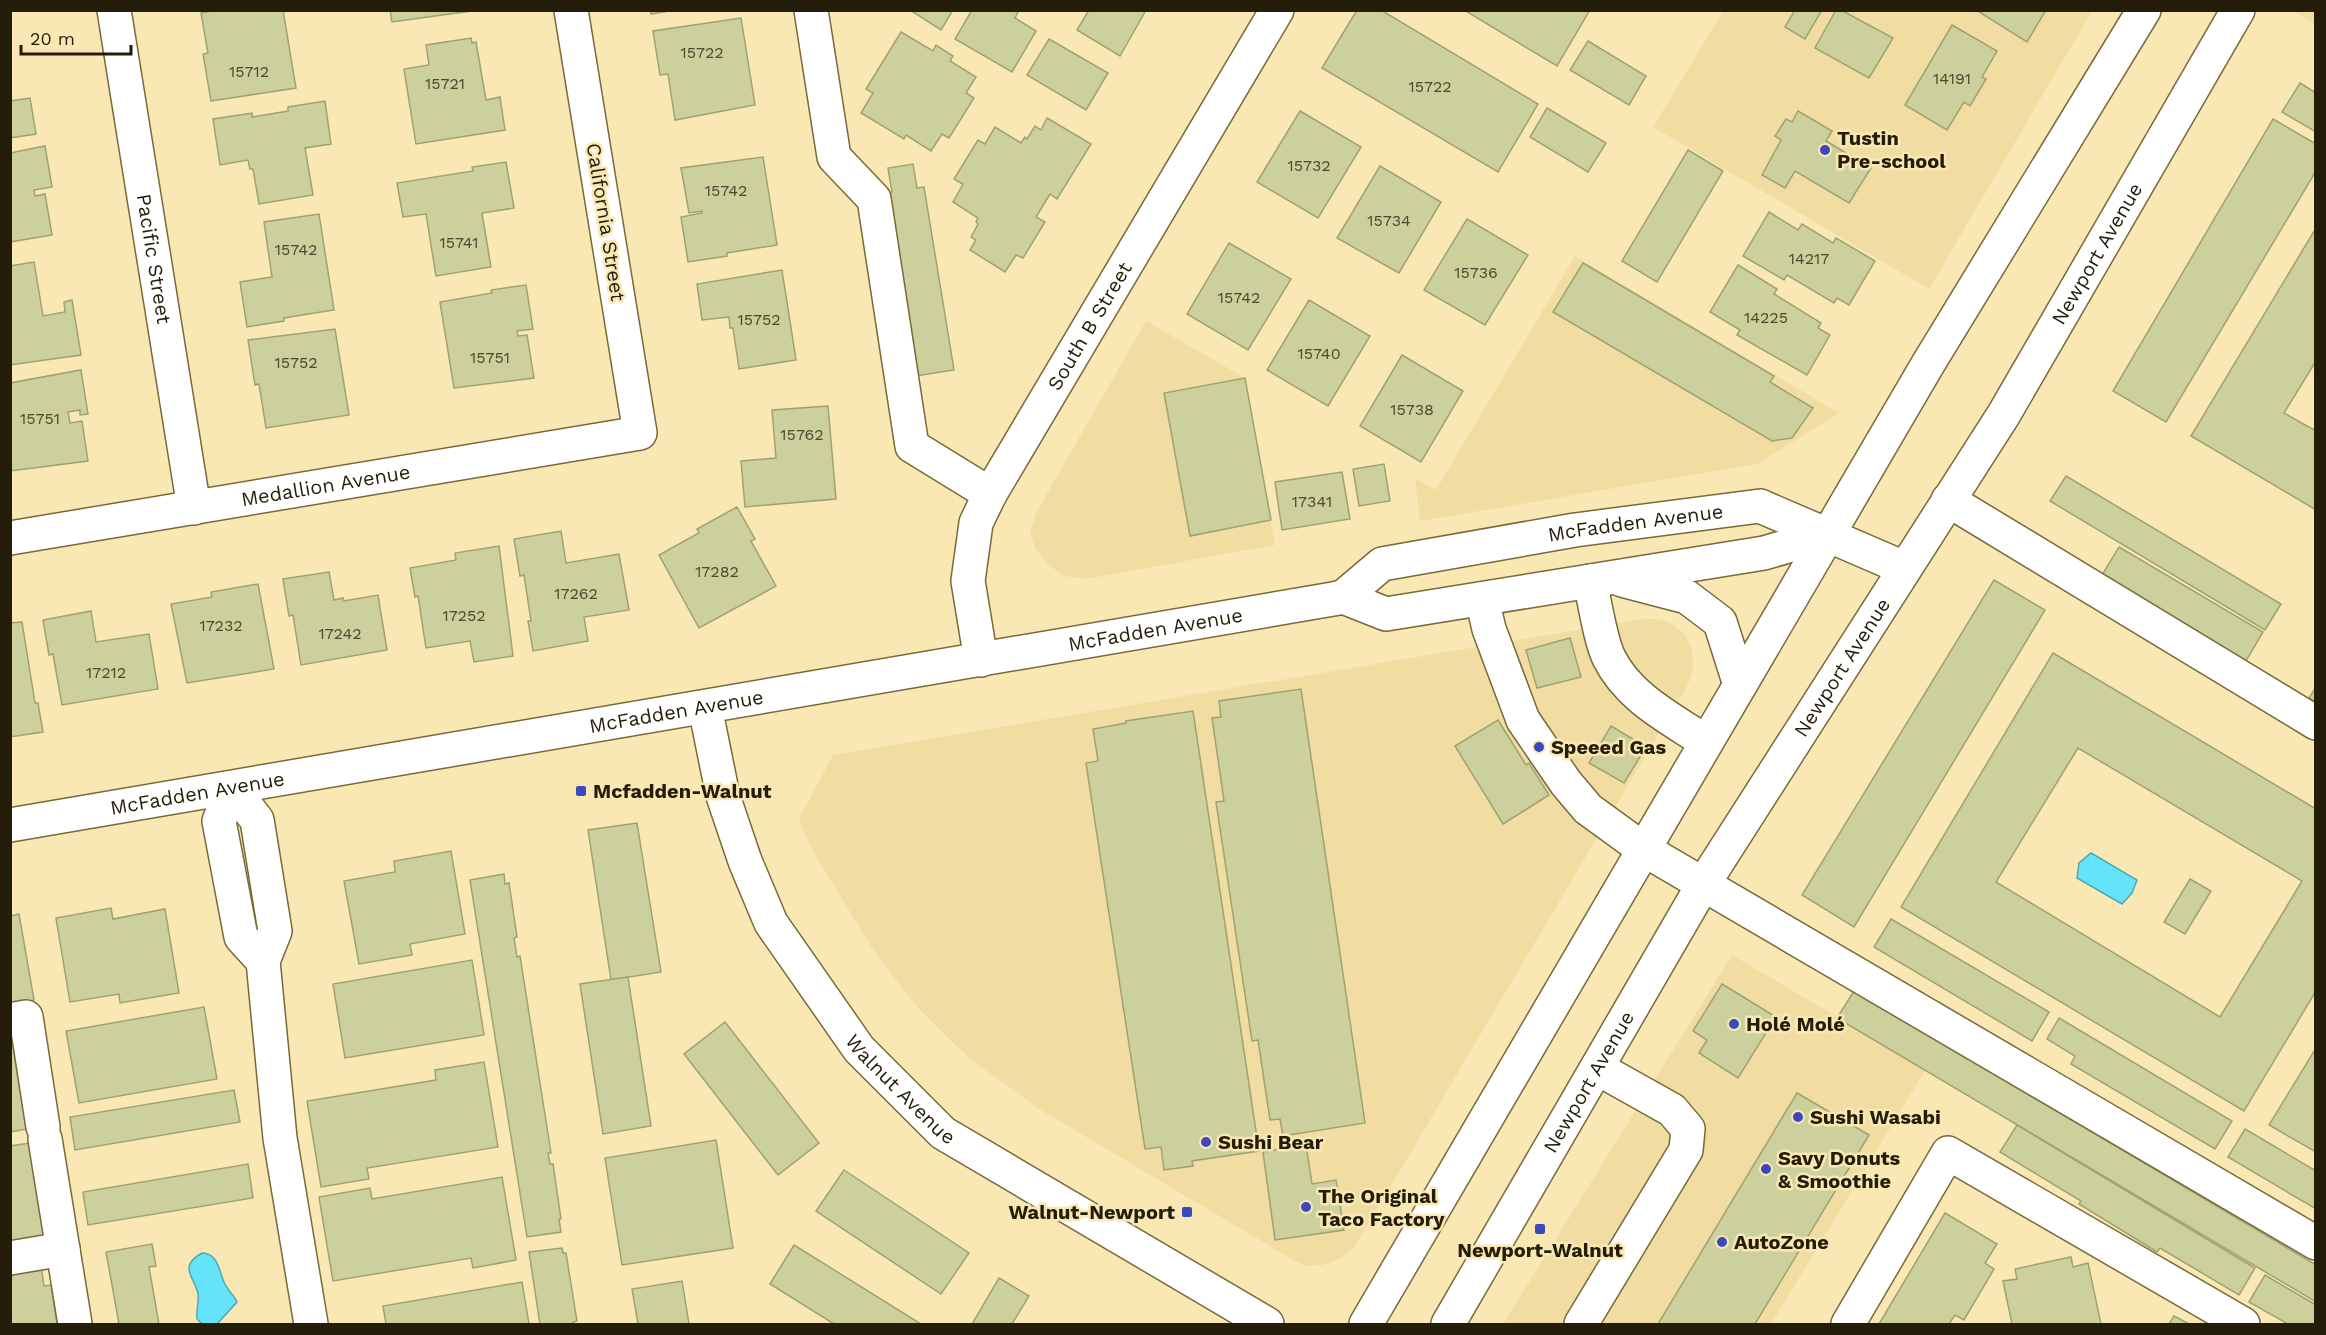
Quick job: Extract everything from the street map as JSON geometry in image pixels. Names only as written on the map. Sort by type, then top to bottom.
[{"type":"main road","name":"Pacific Street","points":[[114,10],[194,508]]},
{"type":"main road","name":"California Street","points":[[572,10],[640,433]]},
{"type":"main road","points":[[811,10],[834,158],[874,199],[912,446],[990,494]]},
{"type":"main road","name":"South B Street","points":[[981,660],[968,581],[976,523],[990,494],[1277,10]]},
{"type":"main road","points":[[1366,1324],[1945,336],[2144,10]]},
{"type":"main road","name":"Newport Avenue","points":[[1448,1324],[1704,883],[2004,414],[2238,10]]},
{"type":"main road","name":"Medallion Avenue","points":[[10,538],[640,433]]},
{"type":"main road","points":[[1948,500],[2316,723]]},
{"type":"main road","name":"McFadden Avenue","points":[[10,825],[1343,597],[1382,564],[1575,530],[1702,512],[1760,506],[1904,568]]},
{"type":"main road","points":[[1343,597],[1386,614],[1764,553],[1829,534]]},
{"type":"main road","points":[[1601,579],[1687,597],[1720,622],[1740,685]]},
{"type":"main road","points":[[1601,579],[1608,656],[1619,675],[1641,698],[1706,742]]},
{"type":"main road","points":[[1482,599],[1489,629],[1523,720],[1566,783],[1588,809],[1643,849],[2316,1243]]},
{"type":"main road","name":"Walnut Avenue","points":[[705,706],[723,796],[745,861],[771,923],[859,1049],[943,1133],[1266,1324]]},
{"type":"main road","points":[[232,788],[257,820],[275,931],[263,961],[280,1138],[311,1324]]},
{"type":"main road","points":[[10,1020],[26,1017],[75,1324]]},
{"type":"main road","points":[[1581,1324],[1686,1150],[1688,1129],[1672,1110],[1597,1068]]},
{"type":"main road","points":[[1848,1324],[1948,1153],[2243,1324]]},
{"type":"main road","points":[[10,1258],[63,1249]]},
{"type":"shaded area","points":[[1723,11],[2092,11],[1929,289],[1653,127]]},
{"type":"shaded area","points":[[2293,11],[2315,11],[2315,24]]},
{"type":"shaded area","points":[[1575,256],[1839,413],[1757,464],[1420,521],[1415,478],[1436,490]]},
{"type":"shaded area","points":[[1146,321],[1245,378],[1275,545],[1086,579],[1064,576],[1050,566],[1036,550],[1030,533],[1036,513]]},
{"type":"shaded area","points":[[1643,619],[1660,619],[1674,625],[1685,635],[1691,647],[1693,662],[1692,675],[1687,686],[1354,1248],[1340,1259],[1323,1265],[1306,1266],[1295,1261],[1039,1109],[968,1057],[918,1008],[874,951],[811,848],[799,819],[833,755]]},
{"type":"shaded area","points":[[1732,955],[1926,1069],[1771,1324],[1503,1324]]},
{"type":"water","points":[[2091,853],[2137,880],[2132,893],[2122,904],[2077,878],[2079,863]]},
{"type":"water","points":[[202,1253],[215,1259],[225,1285],[237,1302],[217,1324],[202,1324],[197,1319],[198,1294],[189,1268],[190,1263]]},
{"type":"building","points":[[217,10],[283,10],[296,88],[211,101],[203,54],[208,53],[201,13]]},
{"type":"building","points":[[390,10],[471,10],[471,11],[392,22]]},
{"type":"building","points":[[651,10],[675,10],[651,14]]},
{"type":"building","points":[[910,10],[953,10],[941,30]]},
{"type":"building","points":[[972,10],[1019,10],[1015,18],[1036,31],[1012,72],[955,39]]},
{"type":"building","points":[[1089,10],[1146,10],[1120,56],[1077,30]]},
{"type":"building","points":[[1357,10],[1381,10],[1538,104],[1498,172],[1322,68]]},
{"type":"building","points":[[1464,10],[1590,10],[1557,66]]},
{"type":"building","points":[[1795,10],[1822,10],[1805,39],[1785,27]]},
{"type":"building","points":[[1836,10],[1841,10],[1893,38],[1869,78],[1815,48]]},
{"type":"building","points":[[1976,10],[2046,10],[2027,42]]},
{"type":"building","points":[[741,18],[755,105],[675,120],[668,74],[660,75],[653,31]]},
{"type":"building","points":[[1952,25],[1997,51],[1982,77],[1986,79],[1970,106],[1964,102],[1947,130],[1905,105]]},
{"type":"building","points":[[901,32],[933,51],[936,45],[953,56],[950,61],[976,77],[966,93],[974,98],[949,138],[942,134],[931,151],[906,135],[904,139],[861,113],[873,93],[866,89]]},
{"type":"building","points":[[471,38],[472,43],[476,42],[486,100],[500,97],[505,130],[416,144],[404,69],[429,65],[426,45]]},
{"type":"building","points":[[1049,39],[1108,73],[1086,110],[1027,75]]},
{"type":"building","points":[[1588,41],[1646,76],[1629,105],[1570,70]]},
{"type":"building","points":[[2300,83],[2316,93],[2316,132],[2282,112]]},
{"type":"building","points":[[30,98],[36,134],[10,138],[10,101]]},
{"type":"building","points":[[325,101],[331,144],[305,148],[313,195],[259,204],[253,169],[250,169],[248,160],[220,165],[213,119],[252,113],[252,117],[288,111],[288,107]]},
{"type":"building","points":[[1547,108],[1606,143],[1588,172],[1530,137]]},
{"type":"building","points":[[1300,111],[1361,147],[1318,218],[1257,182]]},
{"type":"building","points":[[1798,111],[1832,131],[1826,141],[1871,168],[1849,203],[1795,171],[1785,188],[1762,175],[1781,140],[1775,136],[1786,119],[1792,122]]},
{"type":"building","points":[[1047,118],[1091,144],[1057,199],[1050,194],[1036,217],[1045,222],[1023,258],[1016,255],[1005,272],[970,250],[976,240],[971,237],[978,224],[976,222],[978,218],[953,202],[963,184],[954,179],[978,140],[985,144],[995,127],[1021,143],[1025,137],[1027,139],[1035,126],[1041,130]]},
{"type":"building","points":[[2273,119],[2316,144],[2316,171],[2166,422],[2113,391]]},
{"type":"building","points":[[45,146],[52,187],[34,190],[35,196],[45,194],[52,235],[10,242],[10,153]]},
{"type":"building","points":[[1688,150],[1723,171],[1657,282],[1622,261]]},
{"type":"building","points":[[763,157],[777,245],[688,262],[681,217],[702,213],[702,211],[689,213],[681,168]]},
{"type":"building","points":[[506,162],[514,208],[482,213],[491,267],[436,276],[426,214],[403,217],[397,183],[473,171],[472,167]]},
{"type":"building","points":[[913,164],[917,188],[924,187],[954,370],[916,376],[886,193],[892,192],[888,168]]},
{"type":"building","points":[[1380,166],[1441,202],[1399,273],[1337,238]]},
{"type":"building","points":[[1769,212],[1798,230],[1802,224],[1833,243],[1836,238],[1875,261],[1849,305],[1837,298],[1834,303],[1787,275],[1784,280],[1743,256]]},
{"type":"building","points":[[319,214],[334,310],[247,327],[240,282],[272,277],[264,222]]},
{"type":"building","points":[[1467,219],[1528,255],[1485,325],[1424,290]]},
{"type":"building","points":[[2316,228],[2316,361],[2284,413],[2316,431],[2316,510],[2191,436]]},
{"type":"building","points":[[1229,243],[1291,279],[1248,350],[1187,314]]},
{"type":"building","points":[[34,262],[43,316],[65,312],[64,302],[72,300],[81,355],[10,365],[10,266]]},
{"type":"building","points":[[1583,263],[1774,376],[1770,382],[1813,408],[1792,438],[1772,441],[1553,312]]},
{"type":"building","points":[[1738,265],[1777,289],[1774,294],[1821,323],[1818,328],[1830,335],[1807,375],[1737,335],[1740,330],[1710,312]]},
{"type":"building","points":[[782,270],[796,360],[739,369],[733,328],[730,328],[729,317],[702,320],[697,284]]},
{"type":"building","points":[[526,285],[533,329],[517,331],[518,336],[527,335],[534,378],[454,388],[440,302],[492,293],[491,290]]},
{"type":"building","points":[[1309,300],[1370,336],[1328,406],[1267,370]]},
{"type":"building","points":[[335,329],[349,415],[266,428],[259,384],[255,385],[248,340]]},
{"type":"building","points":[[1402,355],[1463,391],[1421,462],[1360,426]]},
{"type":"building","points":[[81,370],[88,414],[80,415],[80,410],[68,412],[70,423],[82,421],[88,461],[10,471],[10,383]]},
{"type":"building","points":[[1245,378],[1271,520],[1190,536],[1164,393]]},
{"type":"building","points":[[828,406],[836,499],[745,507],[741,461],[776,458],[772,410]]},
{"type":"building","points":[[1384,464],[1390,501],[1359,506],[1353,469]]},
{"type":"building","points":[[1342,472],[1350,519],[1282,530],[1275,482]]},
{"type":"building","points":[[2066,476],[2281,604],[2265,630],[2050,501]]},
{"type":"building","points":[[737,507],[755,539],[751,541],[776,586],[699,628],[659,555],[699,533],[697,529]]},
{"type":"building","points":[[561,531],[566,563],[619,554],[629,610],[584,617],[588,641],[533,651],[524,575],[520,576],[514,539]]},
{"type":"building","points":[[499,546],[513,656],[474,662],[470,641],[426,648],[418,596],[415,597],[410,568],[456,560],[455,553]]},
{"type":"building","points":[[2119,547],[2263,632],[2246,661],[2102,575]]},
{"type":"building","points":[[329,572],[334,600],[343,598],[344,601],[378,595],[387,650],[301,665],[293,615],[289,616],[283,579]]},
{"type":"building","points":[[1994,580],[2045,610],[1854,927],[1802,895]]},
{"type":"building","points":[[258,584],[274,669],[187,683],[171,604],[212,597],[211,592]]},
{"type":"building","points":[[91,611],[96,642],[149,634],[158,689],[62,705],[53,654],[49,655],[43,620]]},
{"type":"building","points":[[22,622],[35,703],[38,703],[43,732],[10,737],[10,623]]},
{"type":"building","points":[[1570,638],[1581,677],[1537,688],[1526,650]]},
{"type":"building","points":[[2053,653],[2316,809],[2316,991],[2244,1111],[1901,907]],"holes":[[[2078,748],[2302,881],[2220,1017],[1996,882]]]},
{"type":"building","points":[[2316,687],[2316,702],[2309,698]]},
{"type":"building","points":[[1301,689],[1365,1123],[1283,1136],[1280,1119],[1270,1120],[1258,1040],[1252,1041],[1216,802],[1224,801],[1212,718],[1221,717],[1219,701]]},
{"type":"building","points":[[1193,711],[1259,1151],[1192,1161],[1193,1166],[1164,1170],[1161,1147],[1145,1149],[1086,763],[1098,761],[1093,729],[1126,723],[1126,721]]},
{"type":"building","points":[[1498,720],[1526,765],[1529,763],[1549,795],[1503,824],[1455,746]]},
{"type":"building","points":[[1611,726],[1646,747],[1624,783],[1589,763]]},
{"type":"building","points":[[637,823],[661,972],[611,980],[588,830]]},
{"type":"building","points":[[451,851],[465,934],[410,944],[412,955],[359,964],[344,881],[395,872],[394,861]]},
{"type":"building","points":[[504,874],[505,884],[509,883],[517,937],[514,938],[517,957],[520,956],[551,1153],[548,1153],[550,1164],[553,1164],[561,1219],[559,1219],[561,1232],[527,1237],[470,880]]},
{"type":"building","points":[[2190,879],[2211,891],[2185,934],[2164,922]]},
{"type":"building","points":[[111,908],[113,919],[165,909],[179,993],[120,1003],[119,994],[70,1002],[56,918]]},
{"type":"building","points":[[19,914],[34,1000],[10,1004],[10,916]]},
{"type":"building","points":[[1891,919],[2049,1012],[2032,1041],[1874,947]]},
{"type":"building","points":[[472,960],[484,1035],[345,1058],[333,984]]},
{"type":"building","points":[[628,977],[651,1126],[603,1134],[580,984]]},
{"type":"building","name":"Holé Molé","points":[[1722,984],[1776,1017],[1738,1078],[1699,1053],[1707,1040],[1693,1031]]},
{"type":"building","points":[[1854,991],[2316,1265],[2316,1302],[1837,1018]]},
{"type":"building","points":[[204,1007],[217,1079],[79,1103],[66,1031]]},
{"type":"building","points":[[2059,1018],[2232,1121],[2215,1149],[2071,1064],[2075,1056],[2047,1039]]},
{"type":"building","points":[[725,1022],[819,1143],[778,1175],[684,1054]]},
{"type":"building","points":[[10,1033],[27,1129],[10,1132]]},
{"type":"building","points":[[2316,1048],[2316,1152],[2269,1125]]},
{"type":"building","points":[[484,1062],[498,1147],[367,1168],[369,1179],[321,1187],[307,1101],[436,1080],[435,1070]]},
{"type":"building","points":[[234,1090],[240,1122],[75,1150],[70,1117]]},
{"type":"building","points":[[1797,1093],[1869,1135],[1755,1324],[1658,1324]]},
{"type":"building","points":[[2017,1125],[2255,1268],[2239,1295],[2160,1248],[2157,1252],[2079,1204],[2081,1201],[2000,1152]]},
{"type":"building","points":[[2245,1129],[2316,1171],[2316,1209],[2228,1157]]},
{"type":"building","points":[[716,1140],[733,1248],[622,1265],[605,1158]]},
{"type":"building","points":[[30,1143],[46,1239],[10,1246],[10,1146]]},
{"type":"building","name":"The Original Taco Factory","points":[[1306,1145],[1312,1184],[1336,1180],[1344,1230],[1275,1240],[1263,1152]]},
{"type":"building","points":[[248,1164],[253,1198],[88,1225],[83,1192]]},
{"type":"building","points":[[844,1170],[969,1253],[941,1294],[816,1211]]},
{"type":"building","points":[[502,1177],[516,1260],[473,1268],[471,1258],[333,1281],[319,1197],[370,1188],[372,1199]]},
{"type":"building","points":[[1945,1213],[1997,1244],[1985,1263],[1994,1269],[1964,1320],[1955,1315],[1949,1324],[1879,1324]]},
{"type":"building","points":[[152,1244],[156,1266],[149,1267],[159,1324],[119,1324],[106,1252]]},
{"type":"building","points":[[794,1245],[921,1324],[834,1324],[770,1284]]},
{"type":"building","points":[[562,1248],[563,1253],[566,1253],[577,1321],[573,1324],[540,1324],[529,1252]]},
{"type":"building","points":[[2071,1257],[2073,1267],[2088,1263],[2101,1324],[2012,1324],[2003,1281],[2017,1279],[2015,1269]]},
{"type":"building","points":[[41,1265],[44,1286],[51,1285],[57,1324],[10,1324],[10,1270]]},
{"type":"building","points":[[2265,1275],[2316,1305],[2316,1324],[2288,1324],[2249,1302]]},
{"type":"building","points":[[999,1278],[1029,1296],[1012,1324],[972,1324]]},
{"type":"building","points":[[682,1281],[689,1324],[638,1324],[632,1289]]},
{"type":"building","points":[[522,1282],[529,1324],[386,1324],[383,1306]]},
{"type":"building","points":[[2174,1316],[2189,1324],[2169,1324]]},
{"type":"place","name":"Tustin Pre-school","points":[[1825,150]]},
{"type":"place","name":"Speeed Gas","points":[[1539,747]]},
{"type":"place","name":"Mcfadden-Walnut","points":[[581,791]]},
{"type":"place","name":"Holé Molé","points":[[1734,1024]]},
{"type":"place","name":"Sushi Wasabi","points":[[1798,1117]]},
{"type":"place","name":"Sushi Bear","points":[[1206,1142]]},
{"type":"place","name":"Savy Donuts & Smoothie","points":[[1766,1169]]},
{"type":"place","name":"The Original Taco Factory","points":[[1306,1207]]},
{"type":"place","name":"Walnut-Newport","points":[[1187,1212]]},
{"type":"place","name":"Newport-Walnut","points":[[1540,1229]]},
{"type":"place","name":"AutoZone","points":[[1722,1242]]}]
